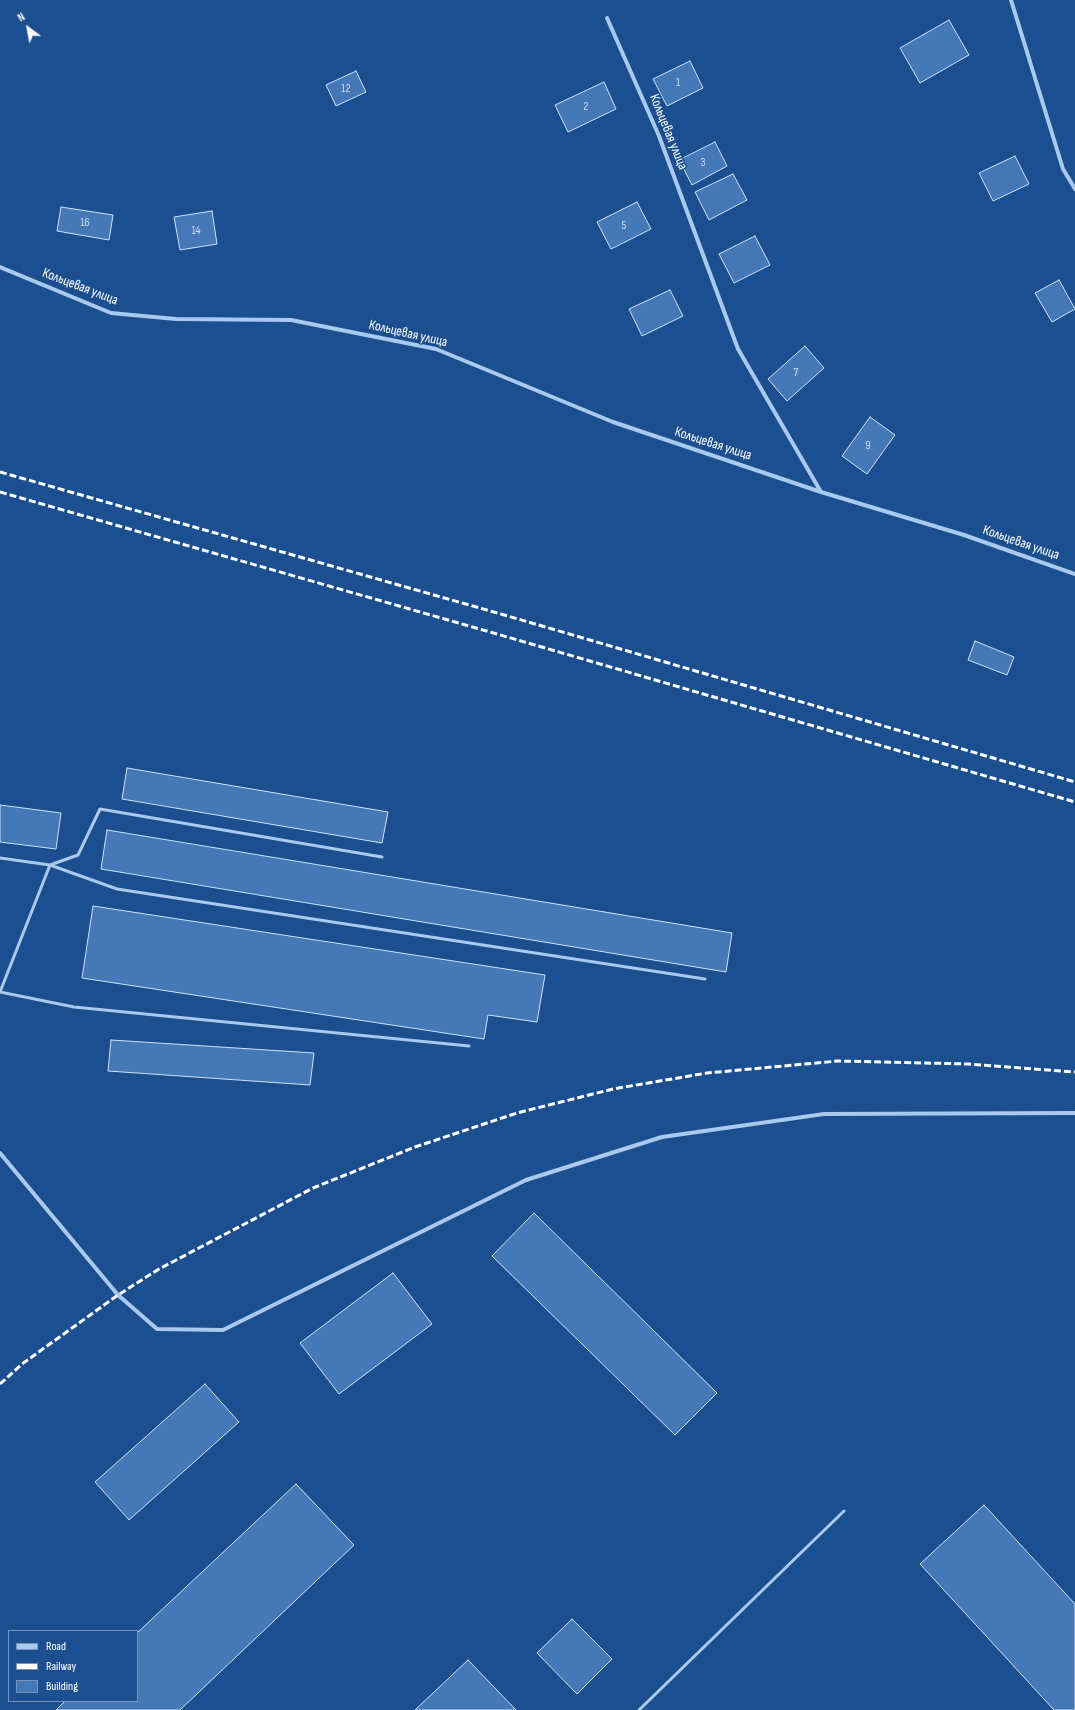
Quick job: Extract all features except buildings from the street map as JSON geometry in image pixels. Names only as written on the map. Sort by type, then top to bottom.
[{"type":"street","points":[[1011,0],[1063,169],[1075,189]]},
{"type":"street","name":"Кольцевая улица","points":[[607,18],[659,136],[738,349],[822,492]]},
{"type":"street","name":"Кольцевая улица","points":[[0,267],[111,313],[176,319],[291,320],[436,349],[613,422],[822,492],[964,535],[1075,574]]},
{"type":"street","points":[[0,1153],[118,1295],[157,1329],[223,1330],[526,1180],[662,1137],[824,1114],[1075,1113]]},
{"type":"lane","points":[[382,857],[100,809],[78,855],[50,865],[0,992],[74,1007],[469,1046]]},
{"type":"lane","points":[[0,858],[50,865],[117,890],[705,979]]},
{"type":"lane","points":[[639,1710],[844,1511]]},
{"type":"railway","points":[[0,472],[501,614],[1075,782]]},
{"type":"railway","points":[[0,492],[497,634],[1075,802]]},
{"type":"railway","points":[[0,1384],[22,1364],[118,1295],[159,1269],[313,1188],[415,1147],[517,1113],[613,1089],[707,1073],[838,1061],[969,1064],[1075,1072]]}]
